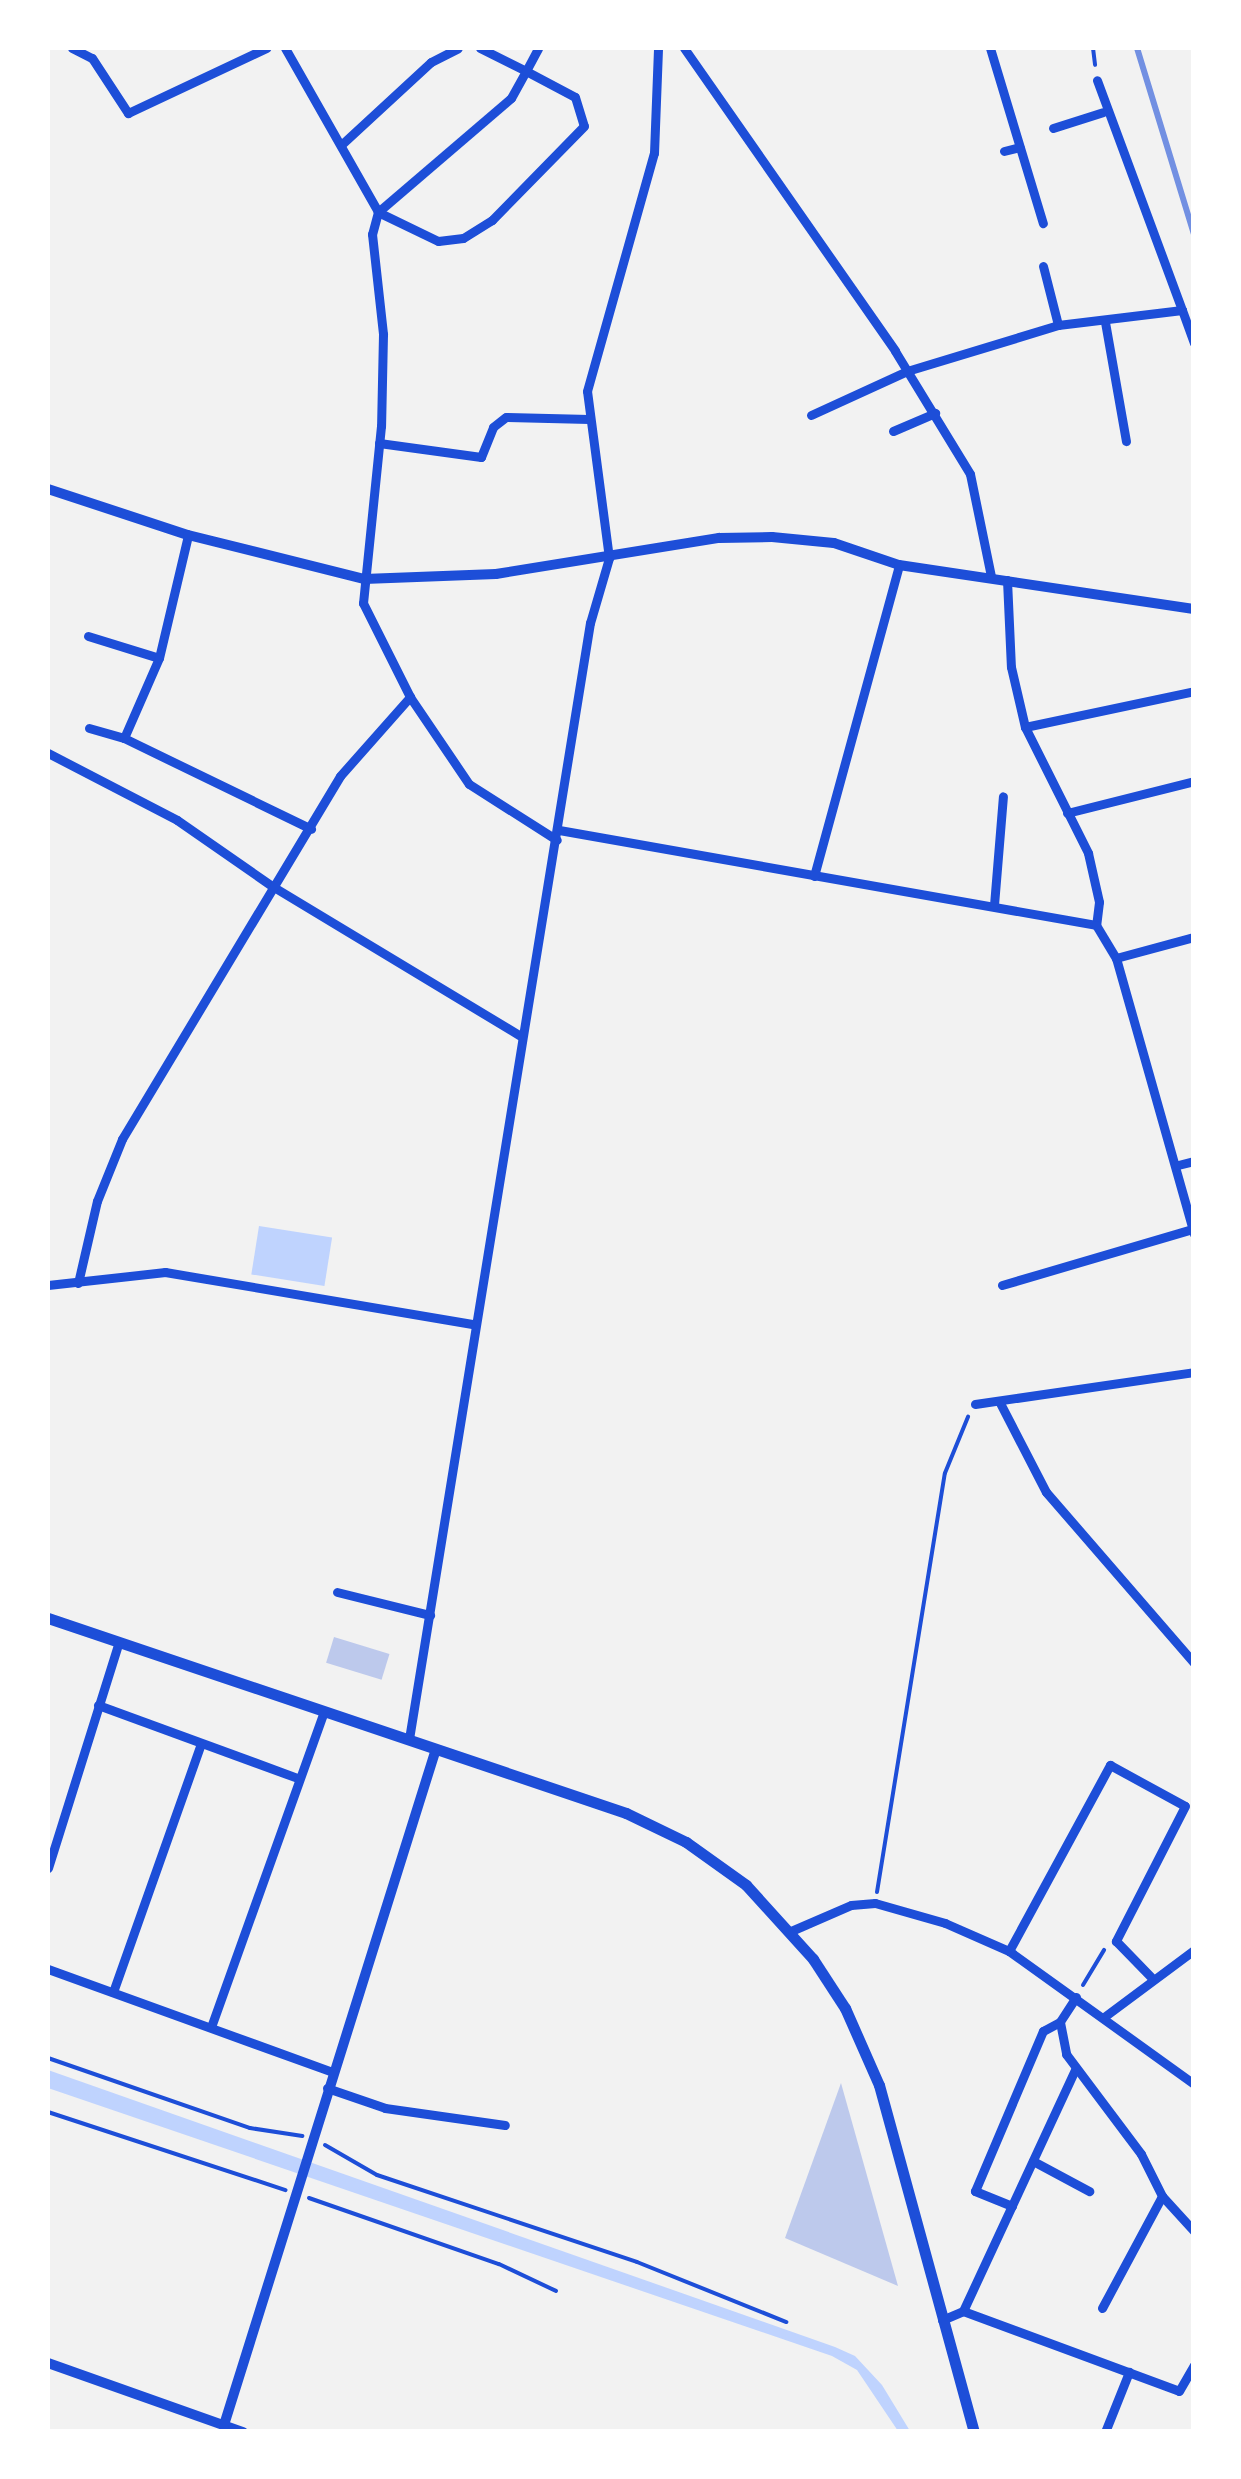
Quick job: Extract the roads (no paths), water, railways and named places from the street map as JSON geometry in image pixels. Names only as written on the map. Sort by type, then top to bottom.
[{"type":"main road","points":[[48,1618],[626,1813],[686,1842],[746,1885],[792,1931],[845,2008],[879,2085],[974,2432]]},
{"type":"street","points":[[78,48],[112,83],[128,112],[266,48]]},
{"type":"street","points":[[285,48],[378,212],[438,242],[463,238],[492,220],[584,126],[575,98],[480,48]]},
{"type":"street","points":[[341,145],[431,62],[458,48]]},
{"type":"street","points":[[538,48],[511,98],[378,212],[372,234],[384,334],[379,443],[363,602],[410,697],[470,784],[558,835],[1096,925]]},
{"type":"street","points":[[410,1739],[590,623],[609,558],[586,391],[654,153],[658,48]]},
{"type":"street","points":[[684,48],[907,371],[970,474],[991,576]]},
{"type":"street","points":[[990,48],[1043,223]]},
{"type":"street","points":[[1097,80],[1103,112],[1194,343]]},
{"type":"street","points":[[1053,128],[1103,112]]},
{"type":"street","points":[[1004,151],[1020,147]]},
{"type":"street","points":[[1024,212],[1039,208]]},
{"type":"street","points":[[1043,266],[1058,325]]},
{"type":"street","points":[[810,414],[907,371],[1058,325],[1182,310]]},
{"type":"street","points":[[1106,322],[1126,441]]},
{"type":"street","points":[[893,431],[934,413]]},
{"type":"street","points":[[379,443],[481,457],[493,427],[506,417],[589,419]]},
{"type":"street","points":[[48,490],[188,535],[364,578],[496,574],[719,538],[772,537],[834,543],[899,565],[1194,608]]},
{"type":"street","points":[[124,738],[158,658],[188,535]]},
{"type":"street","points":[[814,876],[899,565]]},
{"type":"street","points":[[1002,1284],[1193,1232],[1178,1165],[1116,958],[1096,925],[1099,902],[1088,852],[1025,726],[1010,667],[1007,580]]},
{"type":"street","points":[[88,636],[158,658]]},
{"type":"street","points":[[1025,726],[1194,691]]},
{"type":"street","points":[[78,1282],[98,1202],[122,1139],[340,776],[410,697]]},
{"type":"street","points":[[89,728],[124,738],[310,829]]},
{"type":"street","points":[[48,754],[177,820],[272,886],[521,1036]]},
{"type":"street","points":[[1067,813],[1194,781]]},
{"type":"street","points":[[994,905],[1003,796]]},
{"type":"street","points":[[1116,958],[1194,937]]},
{"type":"street","points":[[1178,1165],[1194,1161]]},
{"type":"street","points":[[48,1284],[164,1272],[474,1324]]},
{"type":"street","points":[[975,1404],[1194,1372]]},
{"type":"street","points":[[999,1401],[1046,1492],[1194,1663]]},
{"type":"street","points":[[337,1592],[430,1615]]},
{"type":"street","points":[[48,1868],[118,1644]]},
{"type":"street","points":[[98,1705],[297,1778]]},
{"type":"street","points":[[210,2028],[297,1778],[324,1712]]},
{"type":"street","points":[[113,1992],[200,1744]]},
{"type":"street","points":[[223,2428],[436,1749]]},
{"type":"street","points":[[1009,1951],[1110,1765],[1185,1806],[1116,1941],[1151,1977]]},
{"type":"street","points":[[792,1931],[851,1906],[875,1903],[1009,1951],[1194,2084]]},
{"type":"street","points":[[1104,2017],[1151,1977],[1194,1950]]},
{"type":"street","points":[[48,1969],[333,2072]]},
{"type":"street","points":[[1012,2206],[975,2190],[1043,2031],[1060,2022],[1076,1998]]},
{"type":"street","points":[[1060,2022],[1066,2054],[1141,2154],[1162,2196],[1194,2231]]},
{"type":"street","points":[[964,2311],[1076,2068]]},
{"type":"street","points":[[328,2088],[385,2108],[505,2124]]},
{"type":"street","points":[[1033,2161],[1089,2191]]},
{"type":"street","points":[[1102,2308],[1162,2196]]},
{"type":"street","points":[[942,2320],[964,2311],[1179,2391],[1194,2365]]},
{"type":"street","points":[[48,2363],[243,2432]]},
{"type":"street","points":[[1105,2432],[1129,2372]]},
{"type":"water","points":[[259,1226],[332,1238],[324,1286],[251,1274]]},
{"type":"water","points":[[48,2070],[835,2347],[855,2356],[882,2385],[910,2431],[898,2431],[857,2370],[832,2356],[48,2088]]},
{"type":"railway","points":[[1137,48],[1194,234]]}]
